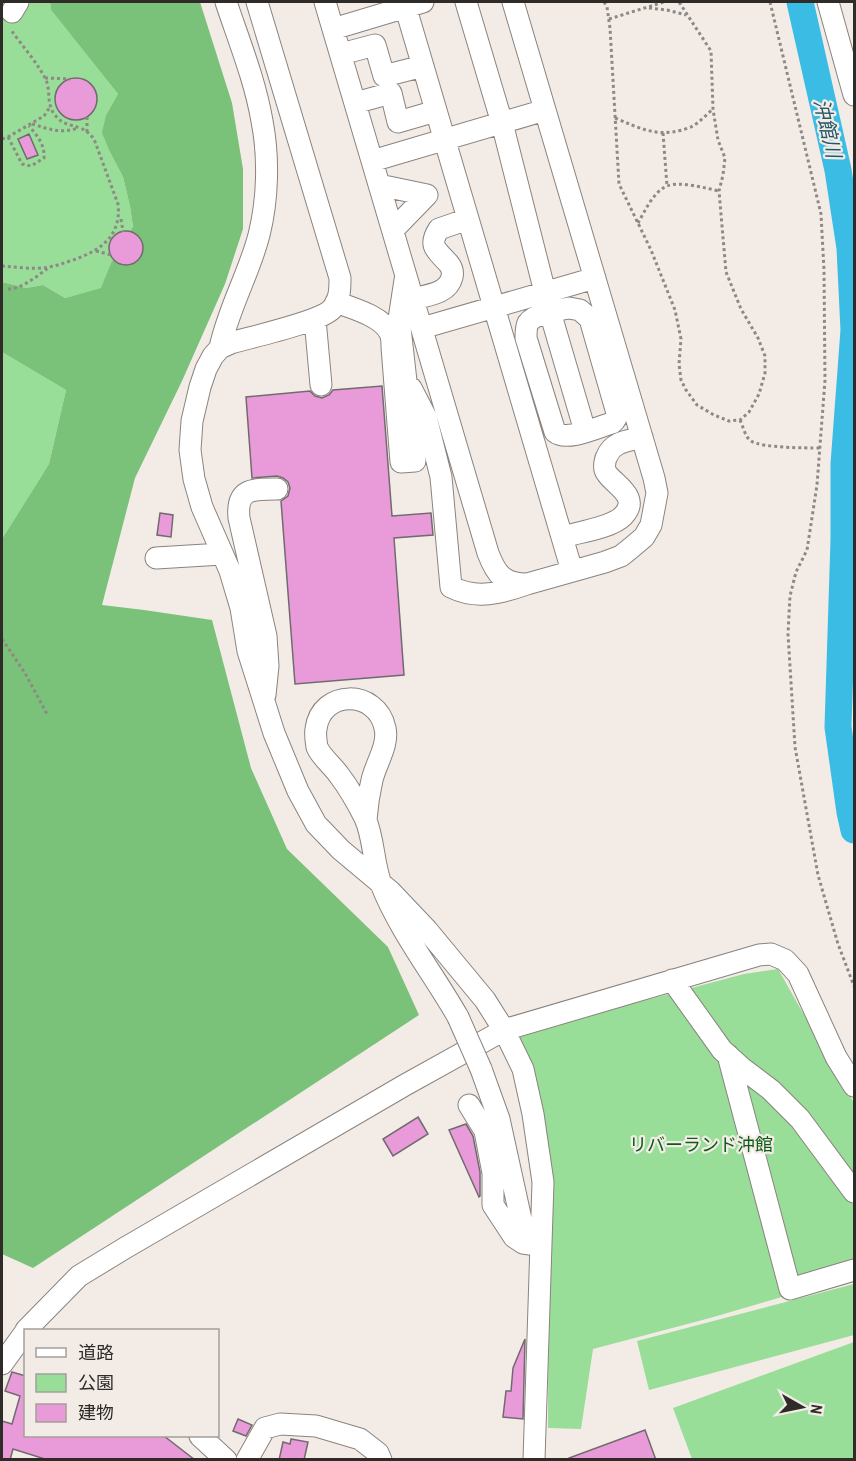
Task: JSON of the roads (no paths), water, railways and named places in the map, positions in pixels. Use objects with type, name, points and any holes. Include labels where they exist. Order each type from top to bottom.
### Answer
[{"type":"street","points":[[220,348],[224,329],[259,234],[265,197],[266,157],[262,121],[254,88],[226,2]]},
{"type":"street","points":[[257,2],[340,278],[340,293],[331,310],[315,319],[231,343],[220,348],[213,356],[200,387],[192,421],[190,450],[194,479],[202,507],[230,571],[241,608],[248,651],[274,733],[298,791],[316,824],[341,850],[390,891],[427,930],[485,1000],[524,1069],[543,1182],[534,1460]]},
{"type":"street","points":[[325,2],[488,553],[500,576],[516,584],[527,584]]},
{"type":"street","points":[[466,2],[502,123],[548,302],[585,431]]},
{"type":"street","points":[[513,2],[595,278],[610,357],[617,413],[616,421],[612,423],[563,436],[558,435],[555,432],[526,338],[526,330],[529,322],[548,302],[595,278]]},
{"type":"street","points":[[828,2],[855,95]]},
{"type":"street","points":[[333,29],[411,3],[423,66],[572,571]]},
{"type":"street","points":[[341,54],[375,45],[384,76],[423,66]]},
{"type":"street","points":[[355,103],[391,93],[398,122],[436,111]]},
{"type":"street","points":[[372,161],[545,110]]},
{"type":"street","points":[[380,184],[427,195],[393,230]]},
{"type":"street","points":[[413,299],[440,292],[449,284],[453,272],[450,265],[434,248],[434,241],[440,229],[468,219]]},
{"type":"street","points":[[336,302],[368,314],[383,324],[390,333],[402,462],[415,461],[399,319],[406,273]]},
{"type":"street","points":[[406,376],[426,417],[441,477],[452,587],[463,593],[500,593],[621,556],[644,537],[651,525],[657,493],[654,477],[642,437],[610,357],[585,313],[575,308],[548,302],[494,307],[422,328]]},
{"type":"street","points":[[315,319],[321,385]]},
{"type":"street","points":[[517,386],[610,357]]},
{"type":"street","points":[[562,537],[611,524],[625,514],[629,502],[627,495],[605,470],[605,461],[610,448],[618,443],[642,437]]},
{"type":"street","points":[[264,703],[268,679],[266,636],[238,508],[241,498],[247,492],[255,489],[277,489]]},
{"type":"street","points":[[156,558],[222,554]]},
{"type":"street","points":[[366,820],[372,778],[384,746],[385,726],[373,706],[365,701],[342,699],[331,703],[317,720],[318,748],[342,778],[366,820],[380,882],[396,918],[458,1017],[481,1069],[499,1119],[524,1233],[540,1241]]},
{"type":"street","points":[[2,1364],[20,1332],[80,1276],[385,1096],[504,1030],[759,955],[771,954],[785,960],[798,974],[836,1057],[855,1086]]},
{"type":"street","points":[[672,980],[722,1050],[771,1090],[800,1119],[855,1192]]},
{"type":"street","points":[[728,1055],[789,1289],[855,1270]]},
{"type":"street","points":[[470,1105],[485,1131],[493,1173],[492,1205],[514,1238],[523,1243],[540,1241]]},
{"type":"street","points":[[247,1460],[265,1428],[280,1424],[316,1426],[360,1439],[378,1453],[381,1460]]},
{"type":"street","points":[[201,1437],[226,1460]]},
{"type":"waterway","name":"沖館川","points":[[800,2],[838,170],[850,248],[854,330],[844,464],[838,727],[854,830]]},
{"type":"park label","name":"リバーランド沖館","points":[[701,1144]]}]
